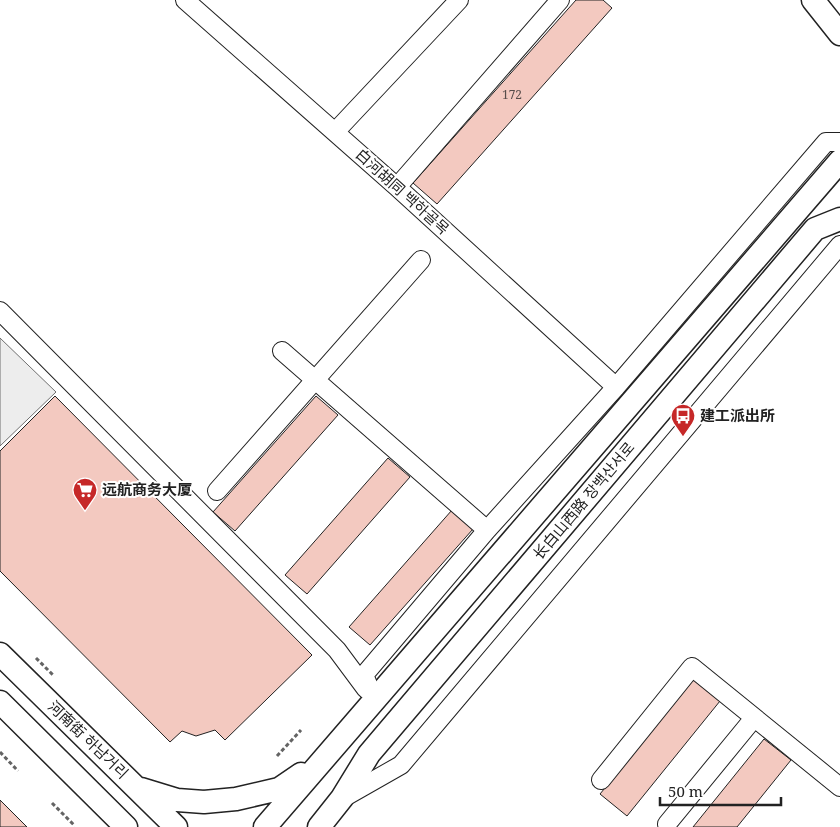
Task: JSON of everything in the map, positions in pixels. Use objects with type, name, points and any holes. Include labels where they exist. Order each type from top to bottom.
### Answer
[{"type":"main road","points":[[813,0],[840,34]]},
{"type":"main road","name":"长白山西路 장백산서로","points":[[265,827],[840,162]]},
{"type":"main road","name":"长白山西路 장백산서로","points":[[319,827],[342,798],[369,754],[815,229],[840,219]]},
{"type":"main road","name":"河南街 하남거리","points":[[0,654],[176,827]]},
{"type":"main road","points":[[0,702],[126,827]]},
{"type":"main road","points":[[138,788],[177,800],[204,802],[236,800],[280,789],[324,757]]},
{"type":"main road","points":[[94,794],[116,827]]},
{"type":"street","name":"白河胡同 백하골목","points":[[185,0],[398,187],[616,387]]},
{"type":"street","points":[[335,132],[459,0]]},
{"type":"street","points":[[398,187],[560,0]]},
{"type":"street","points":[[375,701],[364,675],[487,530],[616,387],[826,142],[840,142]]},
{"type":"street","name":"长白山西路 장백산서로","points":[[342,798],[400,765],[840,245]]},
{"type":"street","points":[[218,490],[421,260]]},
{"type":"street","points":[[0,311],[337,650],[375,701]]},
{"type":"street","points":[[282,352],[487,530]]},
{"type":"street","points":[[601,780],[692,667],[840,787]]},
{"type":"street","points":[[668,824],[754,718]]},
{"type":"path","points":[[36,658],[53,675]]},
{"type":"path","points":[[277,756],[301,730]]},
{"type":"path","points":[[0,752],[18,771]]},
{"type":"path","points":[[52,803],[75,826]]},
{"type":"shaded area","points":[[0,338],[56,392],[0,446]]},
{"type":"building","points":[[576,0],[603,0],[612,8],[437,204],[413,183]]},
{"type":"building","name":"远航商务大厦","points":[[55,396],[312,655],[225,740],[215,730],[196,736],[182,731],[170,742],[0,571],[0,451]]},
{"type":"building","points":[[316,396],[338,415],[235,531],[213,512]]},
{"type":"building","points":[[388,458],[410,477],[307,594],[285,575]]},
{"type":"building","points":[[452,510],[473,529],[370,645],[349,627]]},
{"type":"building","points":[[694,679],[720,701],[627,816],[600,794]]},
{"type":"building","points":[[764,739],[791,760],[737,827],[693,827]]},
{"type":"building","points":[[0,800],[27,827],[0,827]]},
{"type":"place","name":"建工派出所","points":[[683,437]]},
{"type":"place","name":"远航商务大厦","points":[[85,511]]}]
